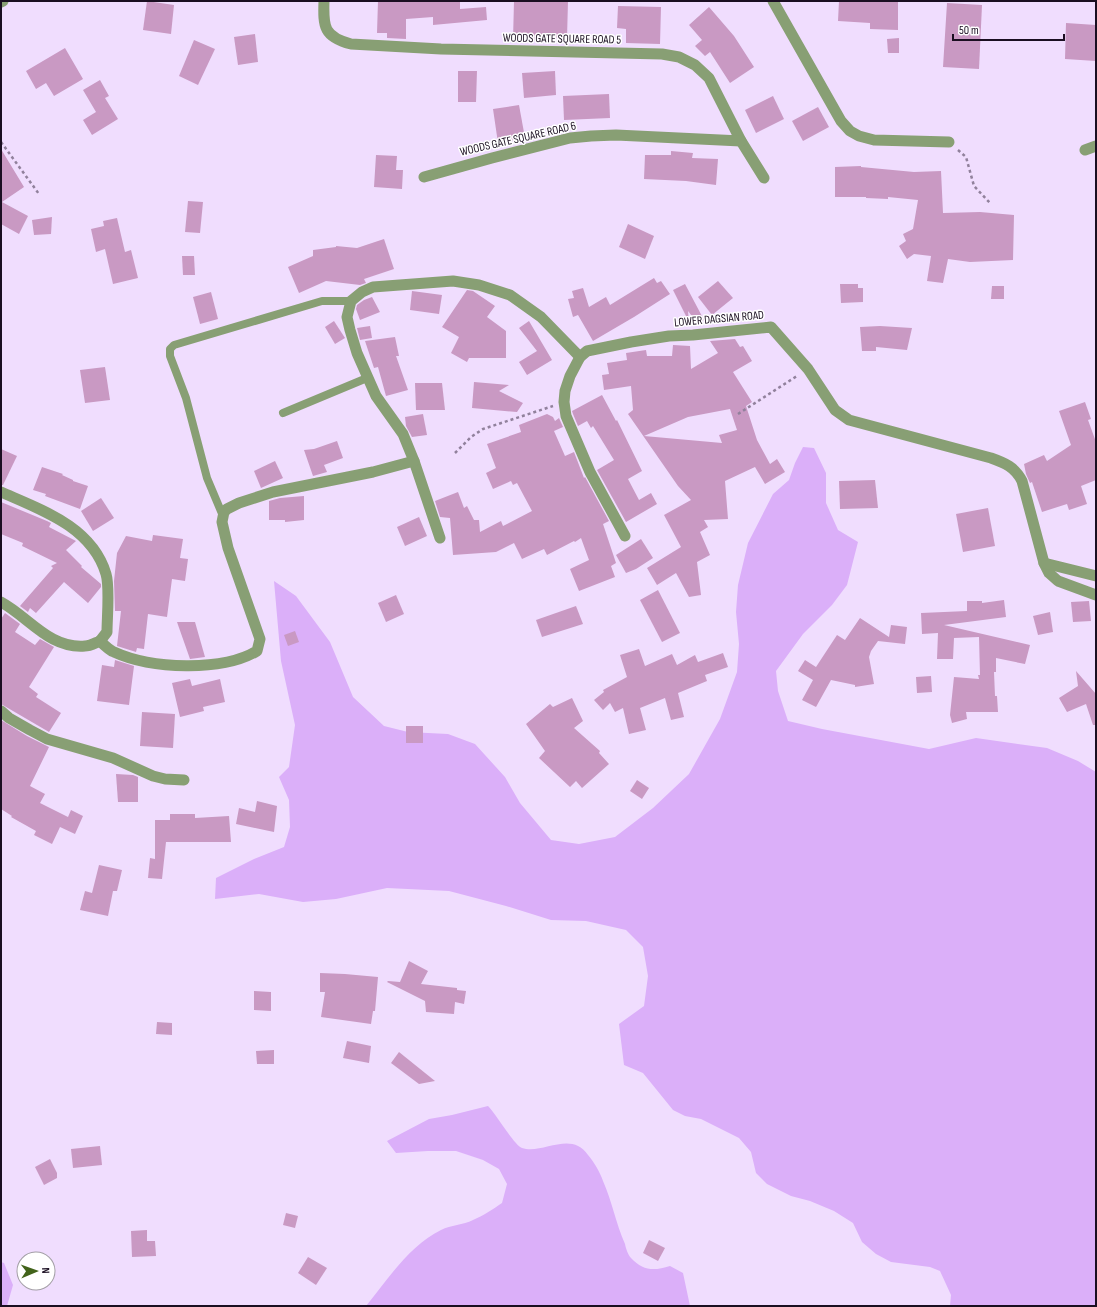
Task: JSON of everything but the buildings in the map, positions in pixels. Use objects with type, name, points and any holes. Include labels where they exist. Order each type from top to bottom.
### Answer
[{"type":"street","name":"WOODS GATE SQUARE ROAD 5","points":[[324,1],[323,18],[326,29],[332,36],[340,41],[351,44],[441,49],[662,54],[679,57],[695,65],[709,78],[741,141],[764,178]]},
{"type":"street","points":[[773,1],[841,121],[850,131],[859,136],[874,140],[949,142]]},
{"type":"street","name":"WOODS GATE SQUARE ROAD 6","points":[[424,177],[459,166],[570,138],[616,135],[741,141]]},
{"type":"street","points":[[1084,150],[1096,146]]},
{"type":"street","points":[[440,538],[414,461],[403,434],[376,396],[357,353],[350,330],[347,317],[351,301],[362,292],[373,287],[453,281],[480,285],[510,295],[541,317],[580,357],[570,376],[565,391],[564,402],[566,416],[590,472],[625,536]]},
{"type":"street","name":"LOWER DAGSIAN ROAD","points":[[580,357],[587,351],[669,336],[771,327],[808,369],[835,410],[849,420],[991,458],[1011,466],[1018,473],[1022,481],[1044,563],[1049,573],[1058,581],[1096,595]]},
{"type":"street","points":[[100,641],[113,652],[136,660],[164,665],[215,664],[249,656],[257,651],[260,639],[228,548],[222,522],[223,516],[227,509],[273,492],[372,472],[414,461]]},
{"type":"street","points":[[1,492],[55,516],[70,526],[91,546],[99,558],[106,575],[108,632],[100,641],[86,646],[60,643],[36,628],[1,602]]},
{"type":"street","points":[[1044,563],[1096,576]]},
{"type":"street","points":[[1,711],[19,724],[47,739],[113,758],[153,776],[184,780]]},
{"type":"lane","points":[[223,516],[208,478],[186,398],[170,356],[170,349],[174,345],[322,301],[351,301]]},
{"type":"lane","points":[[282,413],[368,378]]},
{"type":"path","points":[[1,142],[39,194]]},
{"type":"path","points":[[949,142],[966,157],[974,186],[990,203]]},
{"type":"path","points":[[738,414],[808,369]]},
{"type":"path","points":[[455,453],[470,437],[483,429],[564,402]]},
{"type":"shaded area","points":[[803,447],[814,448],[826,473],[826,503],[838,530],[858,542],[847,585],[832,605],[803,634],[776,671],[778,691],[788,721],[822,729],[929,749],[976,738],[1047,748],[1078,761],[1096,772],[1096,1306],[950,1306],[951,1295],[940,1271],[930,1267],[891,1262],[876,1254],[862,1242],[853,1223],[834,1211],[810,1201],[791,1196],[767,1184],[756,1173],[751,1152],[739,1138],[701,1119],[685,1116],[673,1110],[643,1073],[624,1065],[619,1024],[644,1006],[648,976],[643,947],[626,930],[586,921],[551,920],[449,891],[387,888],[336,899],[303,902],[259,894],[215,899],[216,878],[254,859],[284,847],[290,827],[289,800],[279,777],[289,767],[295,725],[281,661],[274,581],[296,596],[330,642],[353,697],[384,726],[408,732],[448,734],[475,744],[505,777],[520,803],[551,840],[579,844],[615,837],[653,808],[689,774],[720,719],[737,672],[739,644],[736,612],[738,585],[748,543],[773,494],[789,480]]},
{"type":"shaded area","points":[[488,1106],[514,1141],[522,1148],[538,1149],[556,1145],[573,1144],[581,1148],[597,1167],[609,1196],[619,1229],[630,1257],[644,1268],[659,1269],[670,1266],[683,1273],[690,1306],[366,1306],[391,1274],[419,1245],[441,1230],[477,1218],[502,1203],[507,1184],[499,1169],[483,1160],[456,1151],[396,1153],[387,1141],[429,1119]]},
{"type":"shaded area","points":[[1,1262],[4,1263],[13,1285],[7,1306],[1,1306]]}]
